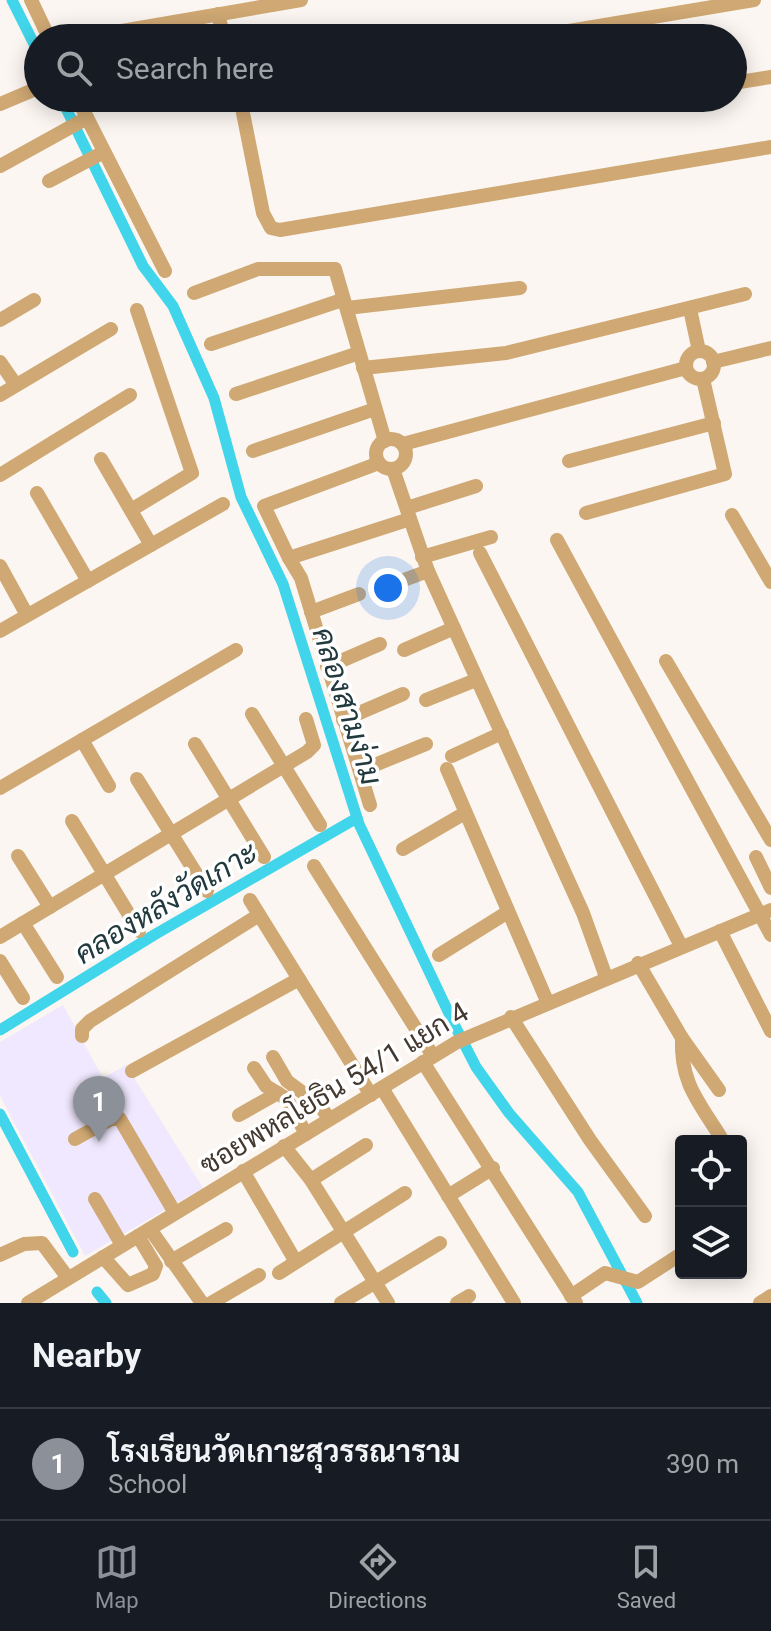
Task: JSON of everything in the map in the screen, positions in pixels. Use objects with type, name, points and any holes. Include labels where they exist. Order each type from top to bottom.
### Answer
[{"type":"street","points":[[31,0],[42,24]]},
{"type":"street","points":[[161,24],[301,0]]},
{"type":"street","points":[[611,24],[754,0]]},
{"type":"street","points":[[218,14],[220,24]]},
{"type":"street","points":[[747,81],[771,77]]},
{"type":"street","points":[[0,104],[24,94]]},
{"type":"street","points":[[82,112],[165,271]]},
{"type":"street","points":[[243,112],[263,213],[271,228],[280,230],[771,147]]},
{"type":"street","points":[[0,166],[85,119]]},
{"type":"street","points":[[49,181],[102,153]]},
{"type":"street","points":[[194,293],[258,269],[335,269],[385,441]]},
{"type":"street","points":[[211,344],[345,304],[520,288]]},
{"type":"street","points":[[236,394],[361,361],[506,353],[745,294]]},
{"type":"street","points":[[0,320],[34,300]]},
{"type":"street","points":[[690,309],[699,351]]},
{"type":"street","points":[[131,510],[192,473],[137,310]]},
{"type":"street","points":[[0,395],[111,329]]},
{"type":"street","points":[[713,362],[771,348]]},
{"type":"street","points":[[699,351],[708,354],[713,362],[713,371],[703,379],[694,378],[686,368],[690,355],[699,351]]},
{"type":"street","points":[[0,362],[16,385]]},
{"type":"street","points":[[606,977],[583,913],[476,680],[425,564],[408,513],[377,448],[385,441],[396,440],[403,444],[686,368]]},
{"type":"street","points":[[586,513],[725,474],[703,379]]},
{"type":"street","points":[[0,475],[130,395]]},
{"type":"street","points":[[253,451],[375,409]]},
{"type":"street","points":[[569,461],[714,423]]},
{"type":"street","points":[[370,805],[301,578],[264,506],[405,459],[403,444]]},
{"type":"street","points":[[101,459],[151,545]]},
{"type":"street","points":[[289,558],[476,486]]},
{"type":"street","points":[[37,493],[88,581]]},
{"type":"street","points":[[0,631],[223,504]]},
{"type":"street","points":[[732,515],[771,582]]},
{"type":"street","points":[[377,590],[425,564],[491,537]]},
{"type":"street","points":[[557,540],[765,913],[771,935]]},
{"type":"street","points":[[480,553],[681,946]]},
{"type":"street","points":[[0,566],[27,615]]},
{"type":"street","points":[[311,612],[359,594]]},
{"type":"street","points":[[404,650],[454,628]]},
{"type":"street","points":[[327,667],[380,644]]},
{"type":"street","points":[[0,788],[236,650]]},
{"type":"street","points":[[666,661],[771,840]]},
{"type":"street","points":[[426,700],[476,680]]},
{"type":"street","points":[[343,720],[403,694]]},
{"type":"street","points":[[252,714],[320,825]]},
{"type":"street","points":[[0,937],[314,745],[306,719]]},
{"type":"street","points":[[502,733],[449,762],[465,813],[547,1001]]},
{"type":"street","points":[[82,740],[109,786]]},
{"type":"street","points":[[195,744],[264,857]]},
{"type":"street","points":[[360,771],[426,744]]},
{"type":"street","points":[[137,779],[207,891]]},
{"type":"street","points":[[403,849],[465,813]]},
{"type":"street","points":[[72,821],[139,931]]},
{"type":"street","points":[[18,856],[50,907]]},
{"type":"street","points":[[756,857],[771,888]]},
{"type":"street","points":[[314,866],[573,1299],[605,1273],[638,1282],[675,1258]]},
{"type":"street","points":[[250,900],[299,979],[448,1196],[514,1303]]},
{"type":"street","points":[[439,955],[508,912]]},
{"type":"street","name":"ซอยพหลโยธิน 54/1 แยก 4","points":[[28,1303],[457,1042],[547,1001],[765,913]]},
{"type":"street","points":[[82,1036],[82,1029],[90,1021],[259,915]]},
{"type":"street","points":[[23,923],[57,977]]},
{"type":"street","points":[[720,931],[771,1031]]},
{"type":"street","points":[[0,961],[23,998]]},
{"type":"street","points":[[638,963],[682,1038],[719,1090]]},
{"type":"street","points":[[132,1071],[299,979]]},
{"type":"street","points":[[511,1017],[590,1140],[645,1216]]},
{"type":"street","points":[[682,1038],[681,1066],[685,1079],[719,1135]]},
{"type":"street","points":[[273,1057],[287,1081],[318,1104],[330,1119]]},
{"type":"street","points":[[254,1068],[266,1086],[287,1099],[306,1134]]},
{"type":"street","points":[[239,1115],[278,1093]]},
{"type":"street","points":[[75,1139],[111,1119],[120,1119],[175,1213]]},
{"type":"street","points":[[311,1180],[366,1145]]},
{"type":"street","points":[[284,1146],[311,1180],[388,1303]]},
{"type":"street","points":[[448,1196],[493,1168]]},
{"type":"street","points":[[243,1171],[296,1262]]},
{"type":"street","points":[[279,1273],[405,1193]]},
{"type":"street","points":[[95,1199],[122,1245]]},
{"type":"street","points":[[171,1261],[226,1229]]},
{"type":"street","points":[[103,1257],[128,1285],[153,1274],[156,1266],[144,1232]]},
{"type":"street","points":[[144,1232],[171,1261],[202,1303]]},
{"type":"street","points":[[0,1255],[24,1244],[42,1243],[68,1278]]},
{"type":"street","points":[[341,1303],[373,1280],[440,1243]]},
{"type":"street","points":[[211,1303],[259,1275]]},
{"type":"street","points":[[760,1303],[771,1296]]},
{"type":"shaded area","points":[[63,1005],[103,1078],[126,1065],[203,1188],[85,1256],[0,1096],[0,1042]]},
{"type":"waterway","name":"คลองสามง่าม","points":[[12,0],[24,24]]},
{"type":"waterway","name":"คลองสามง่าม","points":[[68,112],[143,266],[173,306],[214,398],[241,497],[283,584],[359,824],[455,1026],[476,1067],[509,1113],[578,1192],[637,1303]]},
{"type":"waterway","name":"คลองหลังวัดเกาะ","points":[[0,1030],[154,935],[357,818]]},
{"type":"waterway","points":[[0,1114],[73,1252]]},
{"type":"waterway","points":[[97,1292],[106,1303]]},
{"type":"place","name":"โรงเรียนวัดเกาะสุวรรณาราม","points":[[99,1142]]}]
